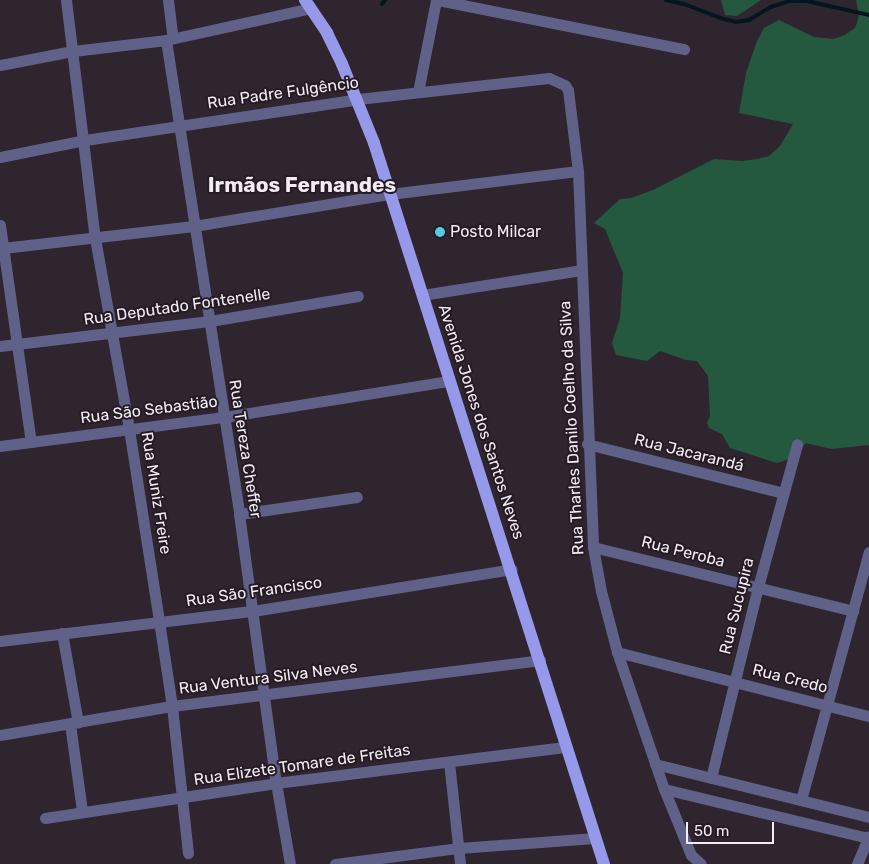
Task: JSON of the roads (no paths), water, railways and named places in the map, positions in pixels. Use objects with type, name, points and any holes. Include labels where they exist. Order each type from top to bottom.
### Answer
[{"type":"main road","name":"Avenida Jones dos Santos Neves","points":[[308,4],[327,33],[358,98],[512,569],[565,747],[604,864]]},
{"type":"street","name":"Rua Muniz Freire","points":[[66,0],[85,140],[94,238],[129,429],[160,621],[172,706],[188,853]]},
{"type":"street","name":"Rua Tereza Cheffer","points":[[168,0],[178,125],[210,321],[253,610],[276,783],[290,864]]},
{"type":"street","points":[[418,92],[437,0],[684,49]]},
{"type":"street","points":[[0,65],[74,51],[170,39],[308,4]]},
{"type":"street","name":"Rua Padre Fulgêncio","points":[[0,156],[85,140],[358,98],[549,78],[560,81],[568,90]]},
{"type":"street","name":"Rua Tharles Danilo Coelho da Silva","points":[[568,90],[578,171],[587,444],[593,547],[601,591],[617,652],[655,764],[691,855],[701,864]]},
{"type":"street","points":[[3,248],[194,226],[390,194],[578,171]]},
{"type":"street","points":[[0,225],[31,442]]},
{"type":"street","points":[[422,295],[581,270]]},
{"type":"street","name":"Rua Deputado Fontenelle","points":[[0,346],[18,342],[210,321],[358,296]]},
{"type":"street","name":"Rua São Sebastião","points":[[0,446],[224,417],[449,381]]},
{"type":"street","name":"Rua Jacarandá","points":[[587,444],[784,494]]},
{"type":"street","name":"Rua Sucupira","points":[[711,778],[758,587],[797,444]]},
{"type":"street","points":[[239,514],[357,497]]},
{"type":"street","name":"Rua Peroba","points":[[593,547],[853,611]]},
{"type":"street","points":[[801,800],[869,552]]},
{"type":"street","name":"Rua São Francisco","points":[[0,641],[253,610],[512,569]]},
{"type":"street","points":[[62,633],[74,724],[82,811]]},
{"type":"street","name":"Rua Credo","points":[[617,652],[869,716]]},
{"type":"street","name":"Rua Ventura Silva Neves","points":[[0,734],[74,724],[172,706],[540,660]]},
{"type":"street","name":"Rua Elizete Tomare de Freitas","points":[[45,818],[276,783],[565,747]]},
{"type":"street","points":[[449,762],[460,864]]},
{"type":"street","points":[[655,764],[869,817]]},
{"type":"street","points":[[664,789],[869,837],[858,864]]},
{"type":"street","points":[[335,864],[459,848],[595,838]]},
{"type":"waterway","points":[[382,4],[385,0]]},
{"type":"waterway","points":[[666,0],[684,4],[736,22],[749,20],[771,7],[789,1],[807,1],[869,15]]},
{"type":"place","name":"Posto Milcar","points":[[440,232]]},
{"type":"district","name":"Irmãos Fernandes","points":[[302,185]]}]
